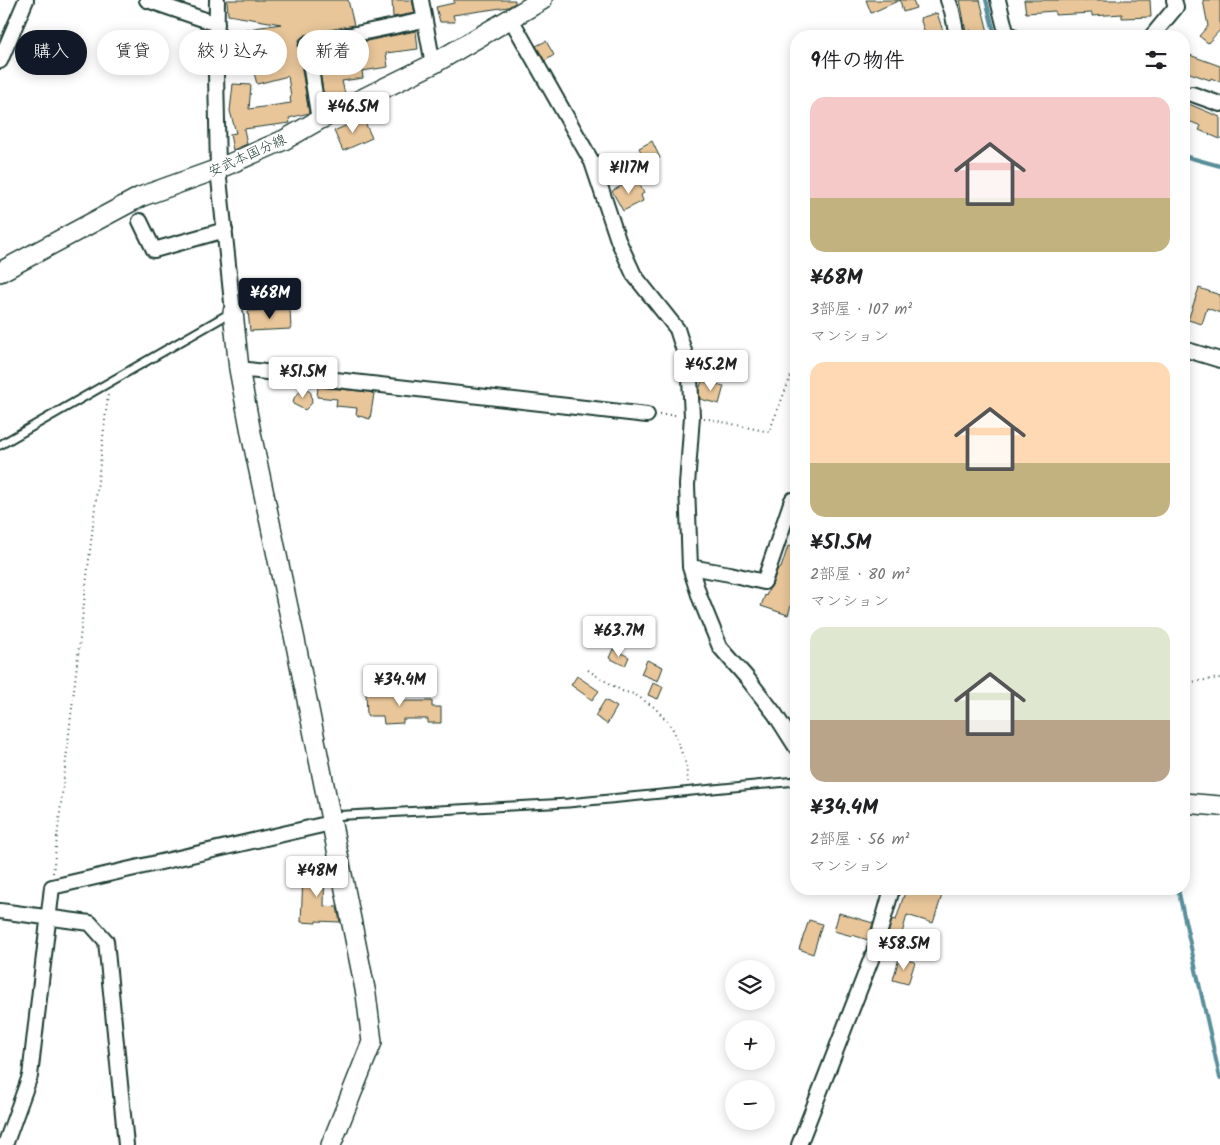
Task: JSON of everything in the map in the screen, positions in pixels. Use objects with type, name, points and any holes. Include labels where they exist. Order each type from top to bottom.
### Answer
[{"type":"street","points":[[0,60],[26,0]]},
{"type":"street","points":[[147,0],[217,24]]},
{"type":"street","points":[[217,0],[218,170],[239,369],[366,994],[372,1042],[331,1145]]},
{"type":"street","points":[[421,0],[433,64]]},
{"type":"street","name":"安武本国分線","points":[[0,272],[140,197],[218,170],[284,140],[319,120],[433,64],[542,0]]},
{"type":"street","points":[[948,0],[956,30]]},
{"type":"street","points":[[998,0],[1006,30]]},
{"type":"street","points":[[1157,30],[1176,7],[1174,0]]},
{"type":"street","points":[[512,19],[592,162],[618,240],[634,275],[677,329],[690,379],[692,416],[687,485],[690,567],[700,598],[720,647],[747,678],[790,737]]},
{"type":"street","points":[[319,120],[307,44],[424,20]]},
{"type":"street","points":[[1192,94],[1220,104]]},
{"type":"street","points":[[140,222],[154,250],[225,230]]},
{"type":"street","points":[[1190,351],[1220,360]]},
{"type":"street","points":[[239,369],[647,415]]},
{"type":"street","points":[[690,567],[764,582],[790,506]]},
{"type":"street","points":[[1190,804],[1220,806]]},
{"type":"street","points":[[5,1145],[30,1076],[52,887],[331,820]]},
{"type":"street","points":[[799,1145],[874,952],[890,895]]},
{"type":"street","points":[[0,911],[90,922],[106,941],[126,1145]]},
{"type":"lane","points":[[0,445],[233,312]]},
{"type":"lane","points":[[331,820],[568,803],[790,782]]},
{"type":"path","points":[[647,415],[692,416],[770,432],[790,379]]},
{"type":"path","points":[[52,887],[108,394],[106,384]]},
{"type":"path","points":[[588,670],[622,691],[634,694],[654,707],[669,723],[674,731],[686,765],[691,792]]},
{"type":"path","points":[[1190,682],[1220,678]]},
{"type":"building","points":[[227,0],[348,0],[354,25],[330,30],[297,30],[297,75],[303,75],[309,113],[289,118],[290,123],[244,129],[247,144],[233,150],[230,134],[236,133],[230,111],[233,84],[251,85],[249,109],[291,103],[291,97],[288,76],[257,84],[255,75],[287,75],[287,30],[242,30],[281,24],[228,15]]},
{"type":"building","points":[[392,0],[412,0],[415,13],[393,17]]},
{"type":"building","points":[[454,0],[515,0],[515,3],[508,7],[453,15],[455,22],[440,22],[436,7],[454,3]]},
{"type":"building","points":[[866,0],[900,0],[871,13]]},
{"type":"building","points":[[900,0],[913,0],[916,8],[903,12]]},
{"type":"building","points":[[960,0],[980,0],[988,30],[966,30]]},
{"type":"building","points":[[1024,0],[1150,0],[1151,17],[1122,18],[1122,14],[1092,16],[1092,13],[1055,15],[1055,11],[1026,13]]},
{"type":"building","points":[[1203,0],[1220,0],[1220,30],[1208,43],[1199,36],[1208,26]]},
{"type":"building","points":[[937,13],[943,30],[924,30],[920,18]]},
{"type":"building","points":[[416,31],[418,49],[386,53],[388,67],[369,70],[369,40]]},
{"type":"building","points":[[546,41],[554,55],[545,61],[536,46]]},
{"type":"building","points":[[1190,55],[1220,66],[1220,82],[1211,78],[1210,80],[1190,73]]},
{"type":"building","points":[[320,75],[363,75],[363,78],[342,81],[345,94],[324,99]]},
{"type":"building","points":[[1190,104],[1220,117],[1220,139],[1199,130],[1201,126],[1190,121]]},
{"type":"building","points":[[363,118],[372,138],[343,151],[334,131]]},
{"type":"building","points":[[652,141],[660,158],[647,164],[639,148]]},
{"type":"building","points":[[636,178],[644,193],[641,195],[643,201],[623,211],[612,191]]},
{"type":"building","points":[[1199,288],[1220,295],[1220,313],[1207,308],[1202,324],[1190,321],[1190,314]]},
{"type":"building","points":[[290,309],[291,329],[250,331],[248,311]]},
{"type":"building","points":[[702,381],[724,386],[719,404],[700,399],[699,390]]},
{"type":"building","points":[[305,386],[311,393],[312,403],[305,410],[293,404],[294,398]]},
{"type":"building","points":[[318,387],[374,394],[370,419],[356,415],[357,408],[336,406],[337,399],[317,397]]},
{"type":"building","points":[[788,546],[790,546],[790,609],[788,615],[761,606],[778,568],[781,568]]},
{"type":"building","points":[[613,649],[629,657],[625,666],[609,658]]},
{"type":"building","points":[[647,660],[663,667],[658,681],[641,674]]},
{"type":"building","points":[[577,676],[599,691],[592,700],[571,685]]},
{"type":"building","points":[[653,683],[663,687],[658,699],[648,695]]},
{"type":"building","points":[[402,689],[402,701],[432,701],[432,707],[441,707],[441,723],[428,723],[428,719],[403,719],[403,723],[384,724],[383,716],[367,716],[366,690]]},
{"type":"building","points":[[605,700],[617,707],[607,724],[595,716]]},
{"type":"building","points":[[317,858],[325,858],[324,906],[337,907],[340,922],[301,922],[303,877],[316,878]]},
{"type":"building","points":[[904,895],[942,895],[933,923],[907,915],[898,948],[885,945],[892,919],[896,920]]},
{"type":"building","points":[[839,913],[873,923],[868,940],[834,931]]},
{"type":"building","points":[[809,920],[822,924],[813,954],[799,949]]},
{"type":"building","points":[[899,958],[915,962],[908,984],[893,980]]},
{"type":"waterway","points":[[986,0],[994,30]]},
{"type":"waterway","points":[[1190,158],[1220,166]]},
{"type":"waterway","points":[[1179,895],[1220,1078]]}]
